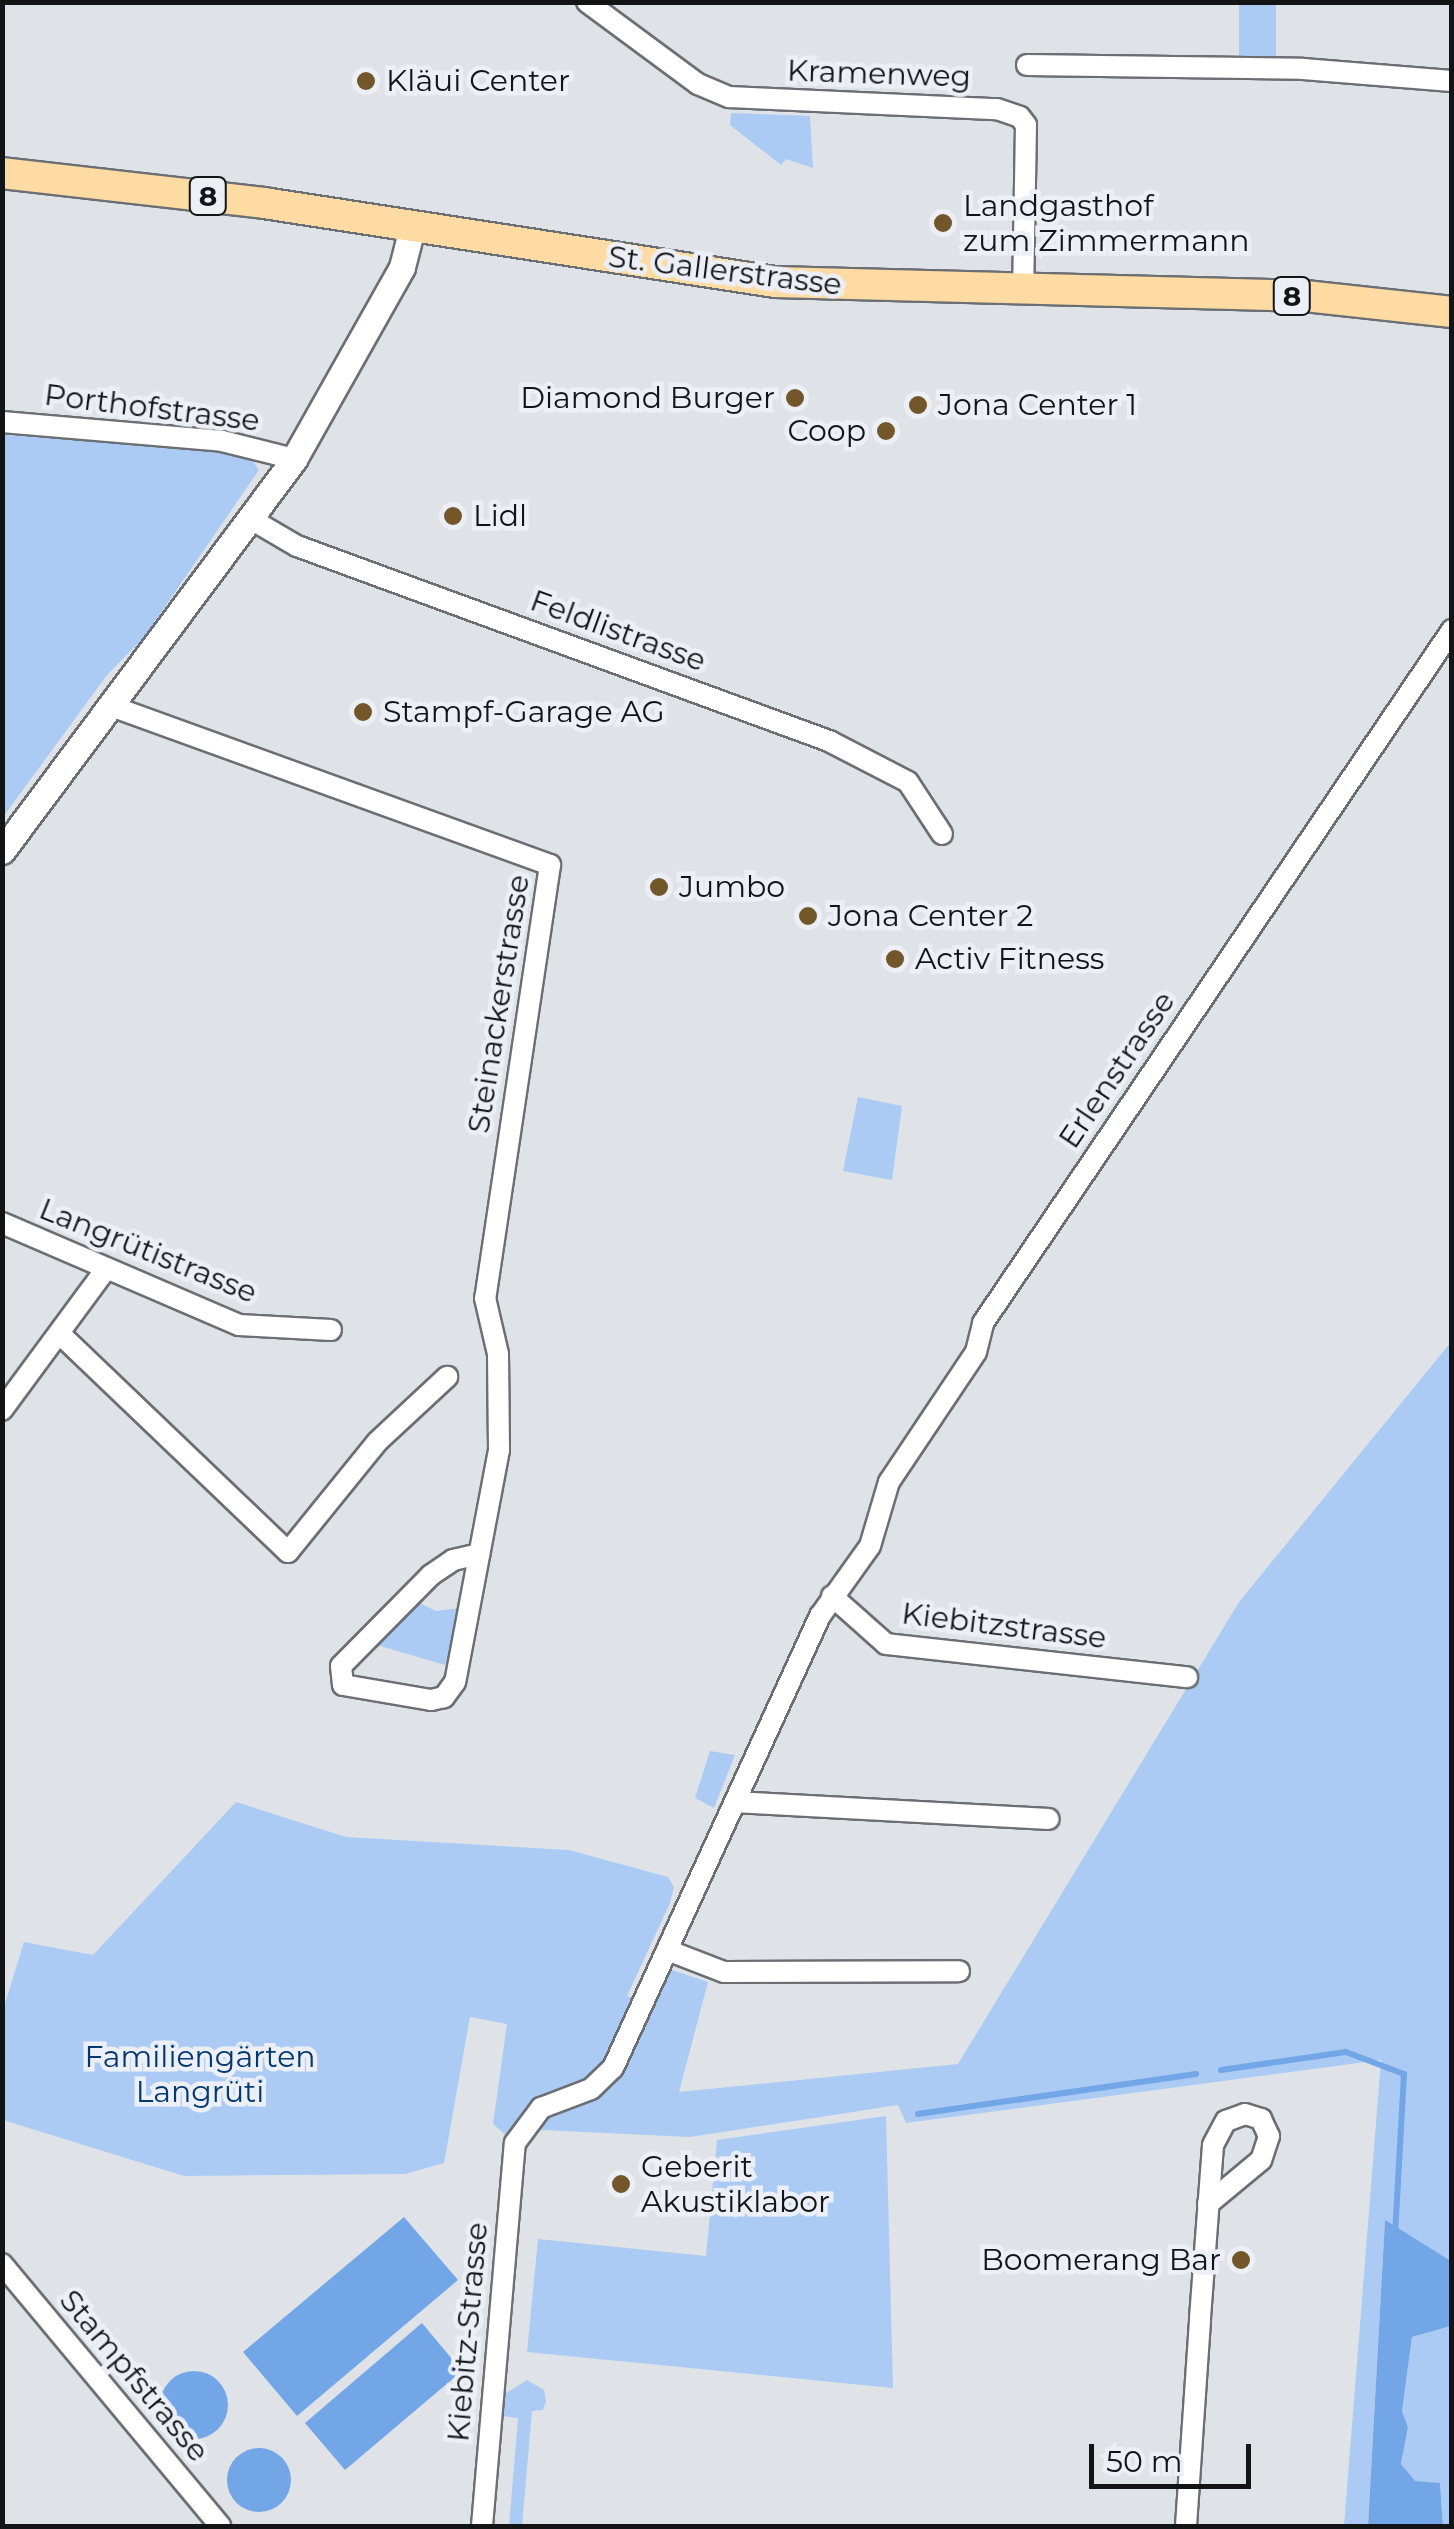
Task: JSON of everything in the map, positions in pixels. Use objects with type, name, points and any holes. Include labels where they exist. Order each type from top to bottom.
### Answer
[{"type":"main road","name":"St. Gallerstrasse","points":[[2,173],[413,224],[748,280],[1023,292],[1305,296],[1452,312]]},
{"type":"street","name":"Kramenweg","points":[[587,2],[698,84],[730,97],[997,109],[1020,118],[1026,125],[1023,292]]},
{"type":"street","points":[[1027,65],[1303,68],[1452,81]]},
{"type":"street","points":[[2,851],[294,459],[408,256],[413,224]]},
{"type":"street","name":"Porthofstrasse","points":[[2,422],[222,441],[294,459]]},
{"type":"street","name":"Feldlistrasse","points":[[249,518],[296,546],[829,741],[908,782],[942,834]]},
{"type":"street","name":"Erlenstrasse","points":[[832,1596],[862,1558],[890,1482],[976,1352],[982,1323],[1452,630]]},
{"type":"street","name":"Steinackerstrasse","points":[[111,706],[550,865],[485,1298],[498,1354],[499,1450],[479,1554],[452,1692],[431,1700],[343,1684],[341,1666],[431,1576],[453,1560],[479,1554]]},
{"type":"street","name":"Langrütistrasse","points":[[2,1223],[240,1325],[331,1330]]},
{"type":"street","points":[[2,1410],[106,1269]]},
{"type":"street","points":[[61,1335],[288,1552],[376,1442],[447,1377]]},
{"type":"street","points":[[832,1596],[667,1950],[724,1972],[959,1971]]},
{"type":"street","name":"Kiebitzstrasse","points":[[832,1596],[886,1644],[1187,1677]]},
{"type":"street","points":[[736,1802],[1048,1820]]},
{"type":"street","name":"Kiebitz-Strasse","points":[[482,2526],[514,2144],[541,2108],[608,2075],[667,1950]]},
{"type":"street","points":[[1186,2526],[1208,2204]]},
{"type":"street","name":"Stampfstrasse","points":[[2,2264],[220,2526]]},
{"type":"green space","points":[[1239,3],[1276,3],[1276,58],[1239,58]]},
{"type":"green space","points":[[731,113],[810,116],[813,168],[786,159],[781,165],[730,125]]},
{"type":"green space","points":[[3,435],[228,450],[249,456],[259,470],[144,637],[107,675],[3,817]]},
{"type":"green space","points":[[858,1097],[902,1106],[892,1180],[843,1171]]},
{"type":"green space","name":"Familiengärten Langrüti","points":[[1451,1342],[1451,2261],[1385,2221],[1368,2526],[1344,2526],[1381,2060],[906,2123],[898,2105],[690,2137],[542,2130],[515,2143],[493,2124],[507,2024],[470,2017],[444,2163],[405,2174],[184,2176],[3,2120],[2,2013],[24,1942],[93,1955],[236,1802],[346,1837],[569,1850],[668,1877],[674,1887],[670,1903],[627,1996],[653,2005],[669,1969],[708,1982],[679,2092],[958,2064],[1239,1602]]},
{"type":"green space","points":[[411,1599],[436,1611],[462,1608],[445,1665],[370,1643]]},
{"type":"green space","points":[[710,1751],[735,1755],[714,1808],[695,1798]]},
{"type":"green space","points":[[886,2116],[893,2388],[527,2352],[538,2239],[706,2256],[717,2140]]},
{"type":"green space","points":[[1451,2326],[1451,2526],[1443,2526],[1440,2483],[1415,2482],[1401,2464],[1408,2427],[1402,2411],[1412,2337]]},
{"type":"green space","points":[[527,2380],[544,2390],[546,2401],[543,2410],[532,2411],[522,2526],[509,2526],[518,2418],[503,2416],[505,2394]]},
{"type":"shaded area","points":[[404,2217],[458,2280],[297,2416],[243,2352]]},
{"type":"shaded area","points":[[1385,2220],[1451,2261],[1451,2326],[1412,2337],[1402,2411],[1408,2427],[1401,2464],[1415,2481],[1440,2483],[1443,2526],[1368,2526]]},
{"type":"shaded area","points":[[422,2323],[462,2371],[345,2470],[305,2423]]},
{"type":"shaded area","points":[[194,2371],[207,2373],[218,2381],[226,2392],[226,2418],[218,2429],[207,2437],[194,2439],[181,2437],[170,2429],[162,2418],[160,2405],[162,2392],[170,2381],[181,2373]]},
{"type":"shaded area","points":[[259,2448],[281,2458],[291,2480],[281,2502],[259,2512],[237,2502],[227,2480],[237,2458]]},
{"type":"waterway","points":[[1221,2070],[1346,2052],[1404,2074],[1395,2234]]},
{"type":"waterway","points":[[918,2114],[1196,2074]]},
{"type":"place","name":"Kläui Center","points":[[366,81]]},
{"type":"place","name":"Landgasthof zum Zimmermann","points":[[943,223]]},
{"type":"place","name":"Diamond Burger","points":[[795,398]]},
{"type":"place","name":"Jona Center 1","points":[[918,405]]},
{"type":"place","name":"Coop","points":[[886,431]]},
{"type":"place","name":"Lidl","points":[[453,516]]},
{"type":"place","name":"Stampf-Garage AG","points":[[363,712]]},
{"type":"place","name":"Jumbo","points":[[659,887]]},
{"type":"place","name":"Jona Center 2","points":[[808,916]]},
{"type":"place","name":"Activ Fitness","points":[[895,959]]},
{"type":"place","name":"Geberit Akustiklabor","points":[[621,2184]]},
{"type":"place","name":"Boomerang Bar","points":[[1241,2260]]}]
